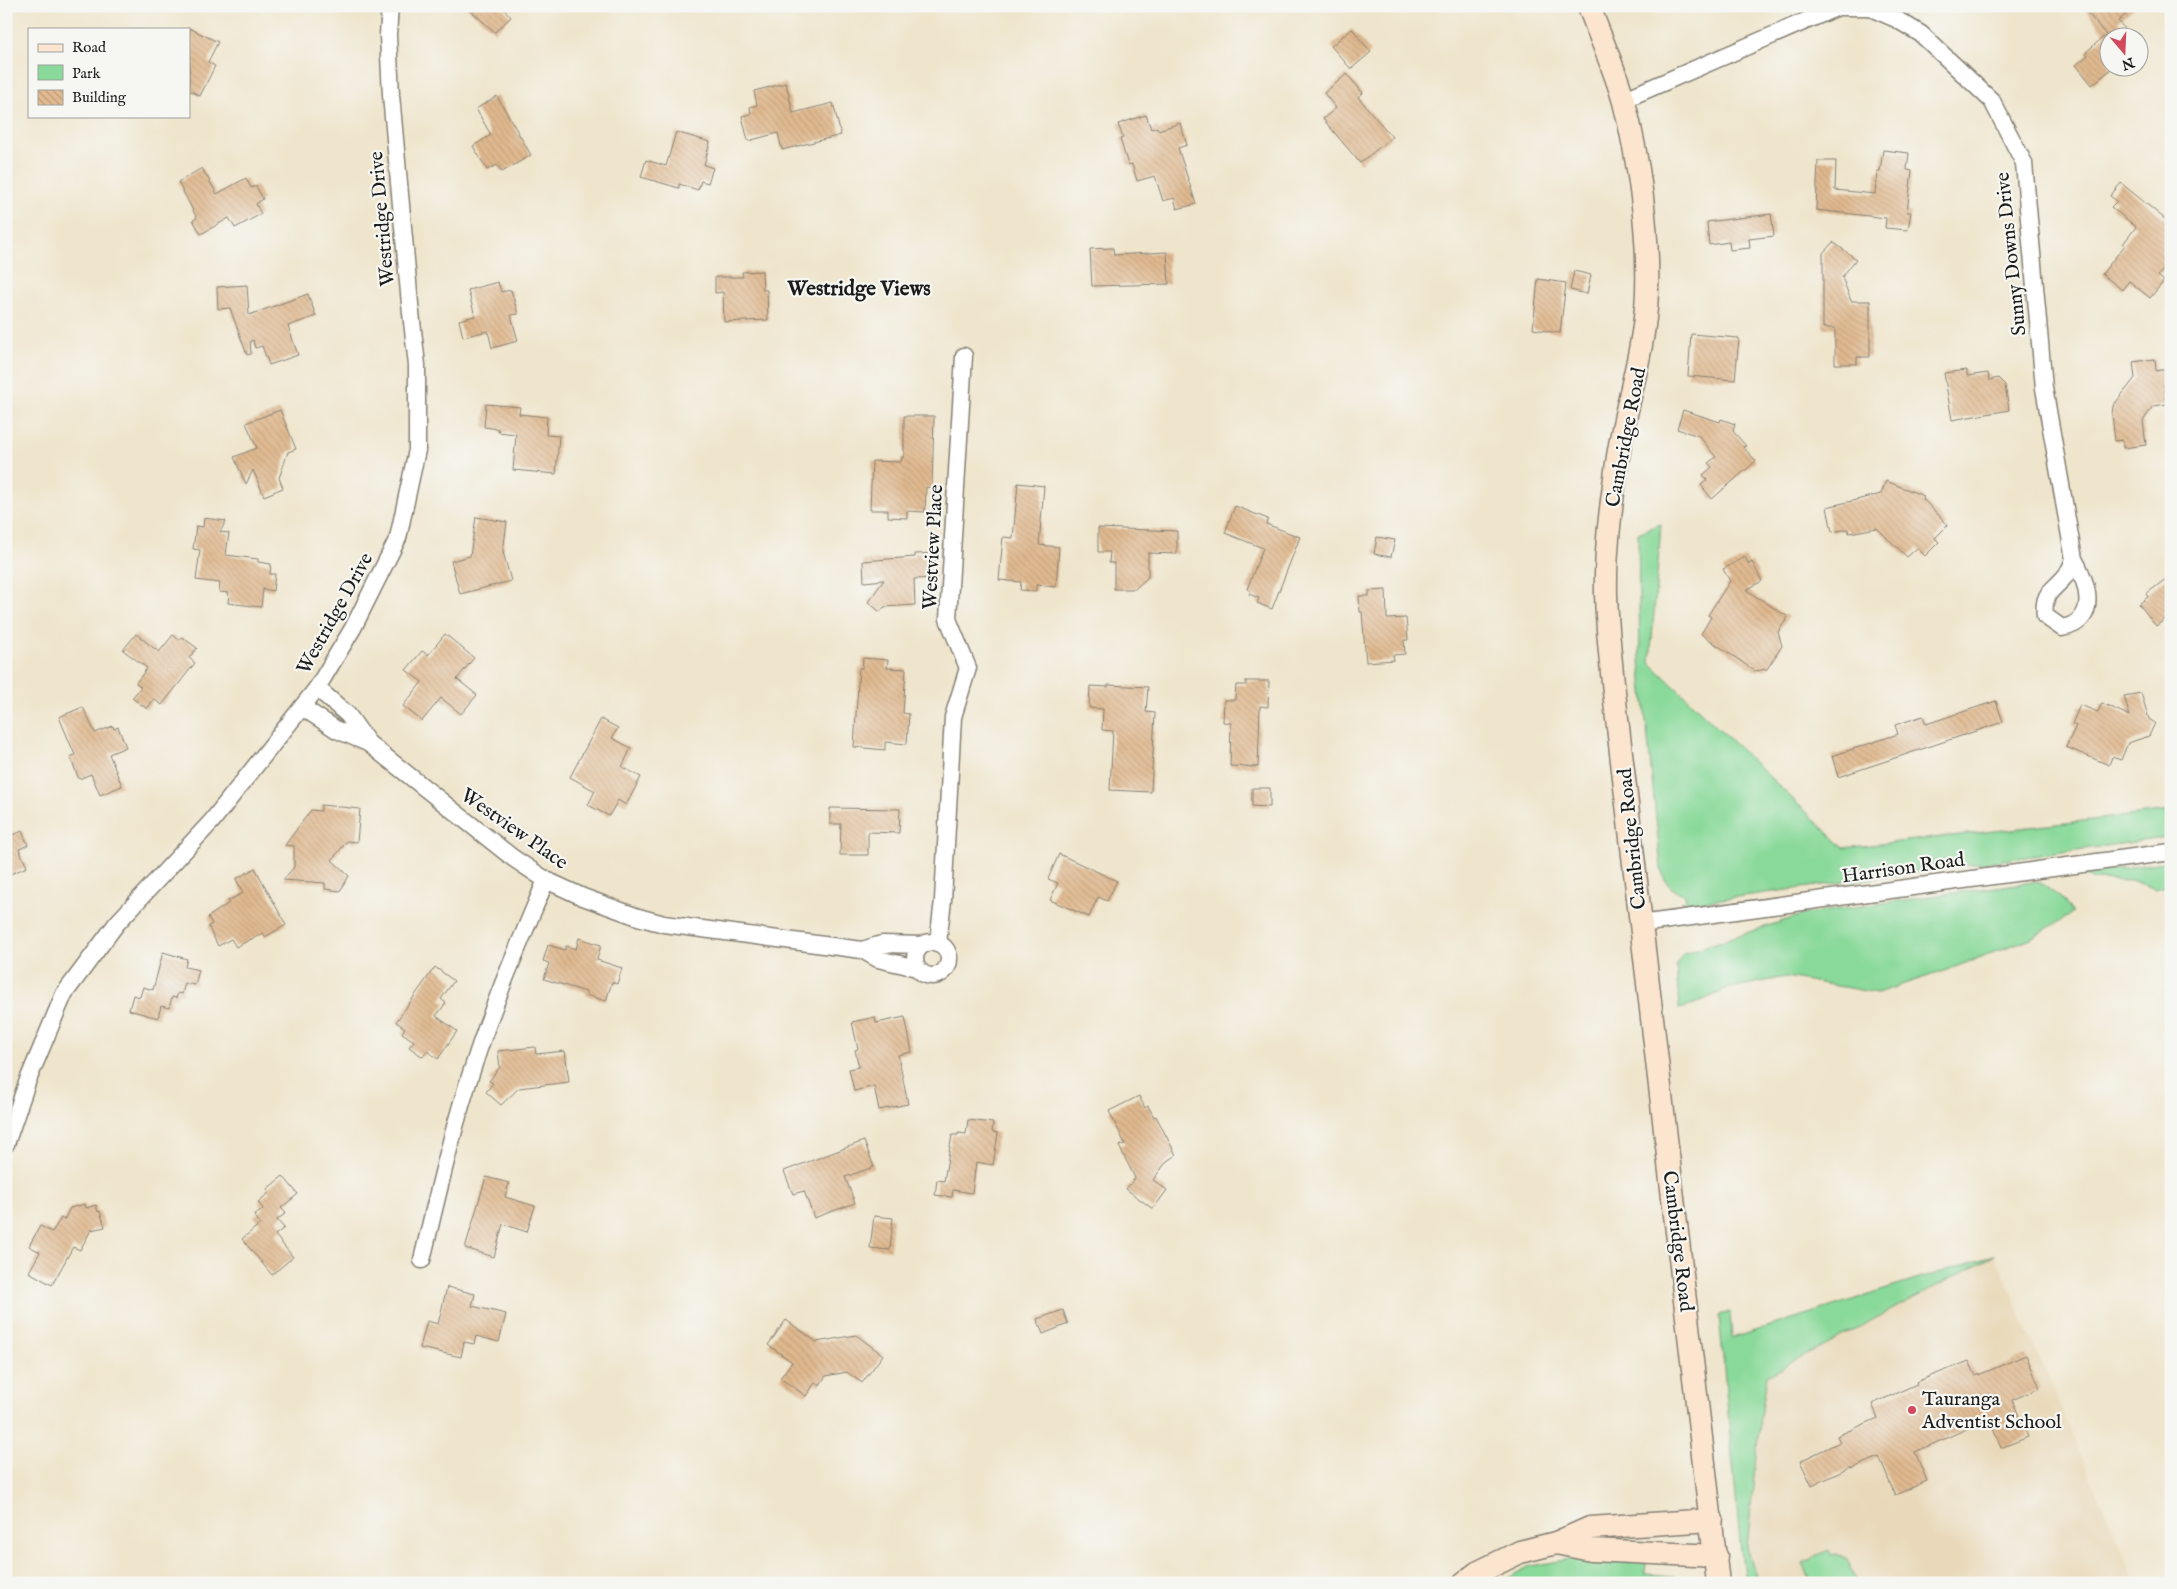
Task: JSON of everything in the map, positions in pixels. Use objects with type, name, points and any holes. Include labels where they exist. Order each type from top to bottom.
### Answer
[{"type":"main road","name":"Cambridge Road","points":[[1588,6],[1623,100],[1640,183],[1647,292],[1643,340],[1617,460],[1609,523],[1606,593],[1610,658],[1640,924],[1691,1342],[1718,1583]]},
{"type":"main road","points":[[1464,1583],[1477,1573],[1520,1552],[1556,1543],[1590,1528],[1712,1520]]},
{"type":"main road","points":[[1556,1543],[1591,1550],[1716,1556]]},
{"type":"street","name":"Westridge Drive","points":[[6,1144],[28,1080],[64,994],[117,923],[212,821],[317,688],[354,628],[398,538],[417,450],[417,365],[391,95],[388,35],[390,6]]},
{"type":"street","name":"Sunny Downs Drive","points":[[1623,100],[1838,7],[1868,7],[1896,19],[1921,34],[1992,101],[2024,163],[2044,388],[2074,559]]},
{"type":"street","name":"Westview Place","points":[[862,950],[882,944],[931,944],[943,900],[953,717],[968,668],[948,619],[964,356]]},
{"type":"street","name":"Westview Place","points":[[317,688],[348,715],[368,743],[484,836],[546,880],[583,897],[638,917],[664,924],[862,950],[878,959],[917,968]]},
{"type":"street","name":"Westview Place","points":[[302,707],[337,730],[368,743]]},
{"type":"street","name":"Harrison Road","points":[[1640,924],[2171,852]]},
{"type":"street","points":[[422,1260],[449,1148],[474,1062],[502,982],[546,880]]},
{"type":"street","points":[[931,944],[944,947],[949,953],[950,961],[944,972],[938,976],[923,974],[917,968],[915,957],[917,950],[931,944]]},
{"type":"shaded area","name":"Tauranga Adventist School","points":[[1995,1255],[2136,1583],[1757,1583],[1747,1548],[1757,1445],[1767,1376]]},
{"type":"green space","points":[[1661,524],[1650,663],[1844,848],[2171,811],[2171,837],[1686,904],[1685,894],[1668,885],[1661,868],[1640,661],[1638,533]]},
{"type":"green space","points":[[2171,861],[2171,885],[2155,889],[2134,881],[2094,880],[2084,874]]},
{"type":"green space","points":[[2038,881],[2062,899],[2073,913],[2031,938],[1947,970],[1877,993],[1786,977],[1730,988],[1679,1009],[1676,964],[1684,953],[1805,914]]},
{"type":"green space","points":[[1995,1255],[1767,1376],[1757,1445],[1747,1548],[1758,1583],[1745,1583],[1719,1315],[1730,1312],[1732,1338]]},
{"type":"green space","points":[[1829,1550],[1831,1555],[1836,1554],[1847,1559],[1857,1582],[1811,1583],[1803,1562]]},
{"type":"green space","points":[[1576,1558],[1646,1563],[1645,1574],[1675,1576],[1681,1583],[1499,1583],[1531,1566]]},
{"type":"building","points":[[465,6],[501,6],[511,17],[495,32]]},
{"type":"building","points":[[2082,6],[2136,6],[2118,21],[2124,28],[2100,28]]},
{"type":"building","points":[[190,28],[218,42],[208,62],[215,66],[200,96],[190,91]]},
{"type":"building","points":[[1352,29],[1371,52],[1351,69],[1331,46]]},
{"type":"building","points":[[2100,40],[2100,78],[2092,85],[2076,65],[2088,55],[2086,52]]},
{"type":"building","points":[[1347,74],[1363,93],[1358,97],[1392,137],[1360,163],[1323,119],[1336,108],[1324,93]]},
{"type":"building","points":[[786,83],[793,113],[833,103],[841,135],[782,150],[778,133],[748,141],[742,116],[751,114],[750,107],[757,105],[754,91]]},
{"type":"building","points":[[497,96],[531,155],[502,172],[497,165],[487,170],[473,146],[491,135],[476,109]]},
{"type":"building","points":[[1146,115],[1151,129],[1157,127],[1158,130],[1180,123],[1187,145],[1178,148],[1196,204],[1177,209],[1174,198],[1163,201],[1155,176],[1137,181],[1132,164],[1128,165],[1120,139],[1123,138],[1118,124]]},
{"type":"building","points":[[676,132],[710,142],[704,165],[713,168],[708,183],[701,181],[698,190],[679,184],[679,188],[641,177],[646,160],[666,166]]},
{"type":"building","points":[[1883,150],[1909,153],[1907,170],[1912,171],[1907,212],[1911,212],[1908,230],[1885,228],[1886,218],[1816,210],[1818,161],[1836,161],[1835,190],[1875,194],[1877,171],[1880,171]]},
{"type":"building","points":[[202,168],[217,194],[246,178],[251,188],[256,186],[263,199],[256,204],[261,214],[235,228],[229,218],[201,234],[193,220],[197,218],[178,182]]},
{"type":"building","points":[[2121,183],[2171,224],[2171,260],[2158,276],[2164,281],[2150,298],[2129,281],[2122,290],[2102,274],[2125,245],[2123,244],[2136,227],[2111,207],[2117,201],[2110,196]]},
{"type":"building","points":[[1771,214],[1774,236],[1749,239],[1750,248],[1730,250],[1729,242],[1709,245],[1707,222]]},
{"type":"building","points":[[1833,242],[1856,259],[1842,277],[1851,301],[1870,301],[1870,357],[1857,357],[1857,364],[1835,364],[1835,328],[1823,328],[1823,253]]},
{"type":"building","points":[[1113,248],[1114,255],[1167,252],[1169,284],[1092,286],[1090,249]]},
{"type":"building","points":[[762,271],[763,290],[767,290],[768,320],[724,322],[723,292],[715,293],[715,277],[743,277],[742,272]]},
{"type":"building","points":[[1574,271],[1591,275],[1587,294],[1570,290]]},
{"type":"building","points":[[1538,279],[1566,283],[1560,333],[1533,329]]},
{"type":"building","points":[[498,282],[501,292],[511,290],[518,314],[511,315],[518,341],[492,348],[488,331],[463,337],[459,320],[475,316],[468,290]]},
{"type":"building","points":[[247,285],[249,315],[308,294],[316,316],[288,326],[298,355],[269,365],[262,346],[255,348],[253,340],[250,341],[251,354],[247,355],[230,308],[218,309],[217,287]]},
{"type":"building","points":[[1691,334],[1739,338],[1735,380],[1688,376]]},
{"type":"building","points":[[2155,359],[2156,371],[2171,368],[2171,383],[2164,384],[2167,404],[2153,406],[2143,421],[2146,445],[2123,448],[2122,440],[2115,441],[2113,406],[2135,378],[2133,362]]},
{"type":"building","points":[[1967,370],[1967,376],[1988,373],[1989,380],[1998,378],[2005,385],[2009,410],[1952,420],[1944,373]]},
{"type":"building","points":[[486,404],[520,407],[519,414],[547,417],[546,435],[559,436],[556,474],[513,470],[516,434],[498,432],[499,429],[484,427]]},
{"type":"building","points":[[280,410],[296,449],[288,452],[279,478],[283,488],[264,496],[253,470],[246,484],[234,457],[257,448],[246,423]]},
{"type":"building","points":[[1683,410],[1720,422],[1721,419],[1735,424],[1733,431],[1746,446],[1743,447],[1756,461],[1712,499],[1701,485],[1707,480],[1703,475],[1712,467],[1708,463],[1716,457],[1699,436],[1677,429]]},
{"type":"building","points":[[904,416],[934,416],[932,488],[926,487],[925,512],[907,511],[907,518],[888,517],[888,510],[870,510],[872,461],[901,462],[902,457],[904,457]]},
{"type":"building","points":[[1886,481],[1924,496],[1923,499],[1948,525],[1935,538],[1939,542],[1925,556],[1917,548],[1907,557],[1877,528],[1849,533],[1848,529],[1832,532],[1827,507],[1881,494]]},
{"type":"building","points":[[1018,483],[1044,486],[1039,545],[1059,547],[1056,587],[1036,585],[1036,591],[1020,590],[1021,582],[999,580],[1003,537],[1013,538]]},
{"type":"building","points":[[1235,506],[1268,519],[1266,524],[1300,537],[1272,609],[1257,603],[1259,598],[1249,594],[1251,591],[1247,589],[1263,548],[1225,533]]},
{"type":"building","points":[[476,517],[507,522],[503,552],[511,581],[460,594],[451,561],[470,556]]},
{"type":"building","points":[[204,518],[226,521],[220,532],[229,533],[226,555],[258,559],[258,562],[271,564],[270,574],[275,574],[273,591],[263,589],[261,607],[228,603],[229,593],[219,592],[220,583],[196,580],[200,550],[193,549],[196,526],[203,527]]},
{"type":"building","points":[[1098,528],[1177,531],[1177,554],[1148,553],[1148,577],[1135,589],[1114,589],[1114,563],[1109,563],[1110,552],[1098,552]]},
{"type":"building","points":[[1377,537],[1395,540],[1391,557],[1374,554]]},
{"type":"building","points":[[935,553],[936,578],[914,579],[915,605],[884,607],[880,612],[868,602],[884,580],[864,582],[863,561],[915,557],[915,554]]},
{"type":"building","points":[[1745,557],[1749,564],[1752,562],[1762,581],[1746,590],[1788,617],[1778,632],[1782,646],[1767,669],[1755,671],[1701,634],[1711,617],[1708,615],[1730,581],[1723,569]]},
{"type":"building","points":[[2171,575],[2171,615],[2156,626],[2139,604],[2148,597],[2146,594]]},
{"type":"building","points":[[1386,590],[1387,619],[1406,618],[1408,640],[1404,640],[1405,654],[1393,655],[1394,660],[1366,662],[1359,596],[1369,596],[1369,591]]},
{"type":"building","points":[[136,634],[159,652],[173,635],[179,640],[182,637],[197,648],[189,658],[195,663],[162,705],[154,699],[147,709],[132,698],[141,687],[136,683],[147,668],[123,650]]},
{"type":"building","points":[[445,634],[474,658],[457,679],[477,695],[461,714],[441,698],[422,721],[403,706],[422,682],[406,670],[422,651],[428,655]]},
{"type":"building","points":[[863,658],[888,660],[887,668],[906,669],[903,713],[909,714],[907,744],[885,742],[885,750],[854,747],[859,668],[862,668]]},
{"type":"building","points":[[1246,681],[1269,681],[1268,707],[1260,706],[1258,767],[1230,766],[1231,723],[1223,722],[1224,700],[1235,700],[1236,685],[1246,685]]},
{"type":"building","points":[[1108,685],[1148,687],[1146,712],[1155,713],[1151,792],[1110,790],[1113,731],[1102,730],[1103,709],[1089,708],[1090,686],[1108,687]]},
{"type":"building","points":[[2141,693],[2149,719],[2155,723],[2149,736],[2128,743],[2121,760],[2112,757],[2109,765],[2066,747],[2076,726],[2072,724],[2080,705],[2098,712],[2102,703],[2130,716],[2124,696]]},
{"type":"building","points":[[1996,701],[2003,722],[1838,777],[1832,756],[1898,734],[1895,725],[1923,716],[1926,724]]},
{"type":"building","points":[[83,707],[95,733],[113,726],[114,729],[118,727],[126,747],[109,754],[122,786],[100,795],[91,774],[79,779],[70,757],[75,755],[59,717]]},
{"type":"building","points":[[601,719],[618,728],[612,738],[631,748],[622,767],[641,777],[626,805],[618,800],[609,816],[588,805],[595,791],[570,777]]},
{"type":"building","points":[[1252,788],[1270,788],[1270,807],[1252,806]]},
{"type":"building","points":[[321,805],[360,809],[357,842],[347,841],[332,860],[349,876],[340,891],[325,889],[325,883],[283,880],[294,867],[294,846],[285,845],[311,810],[321,811]]},
{"type":"building","points":[[830,808],[900,809],[899,833],[868,832],[868,855],[840,855],[841,824],[830,824]]},
{"type":"building","points":[[6,819],[13,835],[22,831],[28,845],[19,849],[27,867],[6,876]]},
{"type":"building","points":[[1059,854],[1117,881],[1107,901],[1098,897],[1089,917],[1050,900],[1058,883],[1048,879]]},
{"type":"building","points":[[255,868],[286,925],[265,937],[263,933],[236,947],[231,939],[218,946],[208,926],[212,924],[208,917],[229,903],[228,901],[243,893],[236,879]]},
{"type":"building","points":[[579,938],[601,945],[597,960],[622,968],[617,984],[612,982],[606,1001],[586,995],[586,992],[544,979],[549,963],[543,961],[548,945],[565,950],[566,946],[576,949]]},
{"type":"building","points":[[163,952],[187,959],[185,967],[199,970],[195,985],[185,983],[182,994],[178,993],[176,998],[172,997],[169,1008],[161,1006],[158,1018],[129,1010],[133,995],[140,997],[143,987],[153,990]]},
{"type":"building","points":[[435,967],[454,981],[441,999],[446,1003],[436,1016],[457,1031],[438,1059],[427,1051],[423,1057],[409,1047],[414,1041],[402,1033],[405,1028],[396,1022]]},
{"type":"building","points":[[875,1017],[876,1023],[905,1017],[912,1052],[898,1055],[908,1104],[879,1110],[874,1086],[854,1091],[849,1069],[859,1067],[855,1050],[858,1049],[852,1022]]},
{"type":"building","points":[[535,1047],[536,1054],[565,1051],[569,1082],[519,1088],[501,1105],[486,1092],[493,1083],[489,1081],[500,1067],[498,1051]]},
{"type":"building","points":[[1139,1096],[1145,1108],[1148,1106],[1154,1117],[1156,1116],[1176,1155],[1167,1161],[1153,1180],[1167,1190],[1153,1209],[1126,1189],[1135,1178],[1119,1146],[1125,1144],[1109,1111]]},
{"type":"building","points":[[968,1120],[993,1123],[992,1132],[998,1133],[993,1165],[976,1162],[972,1193],[953,1190],[952,1197],[935,1195],[937,1180],[944,1181],[952,1135],[958,1135],[958,1133],[966,1134]]},
{"type":"building","points":[[864,1141],[874,1167],[845,1177],[855,1203],[814,1218],[804,1191],[793,1194],[784,1171]]},
{"type":"building","points":[[283,1176],[298,1194],[281,1208],[286,1213],[277,1220],[284,1228],[275,1235],[293,1257],[272,1275],[242,1239],[260,1224],[254,1216],[263,1209],[258,1202],[270,1192],[267,1189]]},
{"type":"building","points":[[486,1177],[509,1183],[505,1197],[535,1206],[527,1232],[503,1224],[494,1257],[465,1248]]},
{"type":"building","points":[[85,1204],[86,1208],[96,1205],[105,1227],[91,1230],[80,1250],[73,1247],[52,1285],[29,1272],[40,1252],[29,1246],[40,1226],[52,1232],[61,1218],[64,1220],[70,1208]]},
{"type":"building","points":[[874,1216],[893,1218],[890,1250],[870,1248]]},
{"type":"building","points":[[447,1287],[475,1294],[472,1306],[506,1314],[499,1342],[476,1336],[474,1344],[464,1342],[461,1357],[420,1348],[427,1321],[438,1324]]},
{"type":"building","points":[[1063,1310],[1068,1324],[1043,1334],[1037,1319]]},
{"type":"building","points":[[786,1320],[817,1342],[856,1335],[883,1355],[862,1383],[847,1372],[826,1376],[819,1386],[815,1383],[806,1396],[780,1378],[792,1362],[768,1345]]},
{"type":"building","points":[[2026,1355],[2040,1388],[2012,1400],[2028,1437],[2001,1448],[1989,1419],[1915,1452],[1927,1481],[1895,1495],[1879,1457],[1851,1469],[1851,1467],[1812,1486],[1800,1461],[1840,1442],[1837,1436],[1878,1418],[1872,1404],[1917,1384],[1916,1382],[1969,1361],[1976,1376]]},
{"type":"place","name":"Tauranga Adventist School","points":[[1912,1410]]},
{"type":"district","name":"Westridge Views","points":[[859,288]]}]
